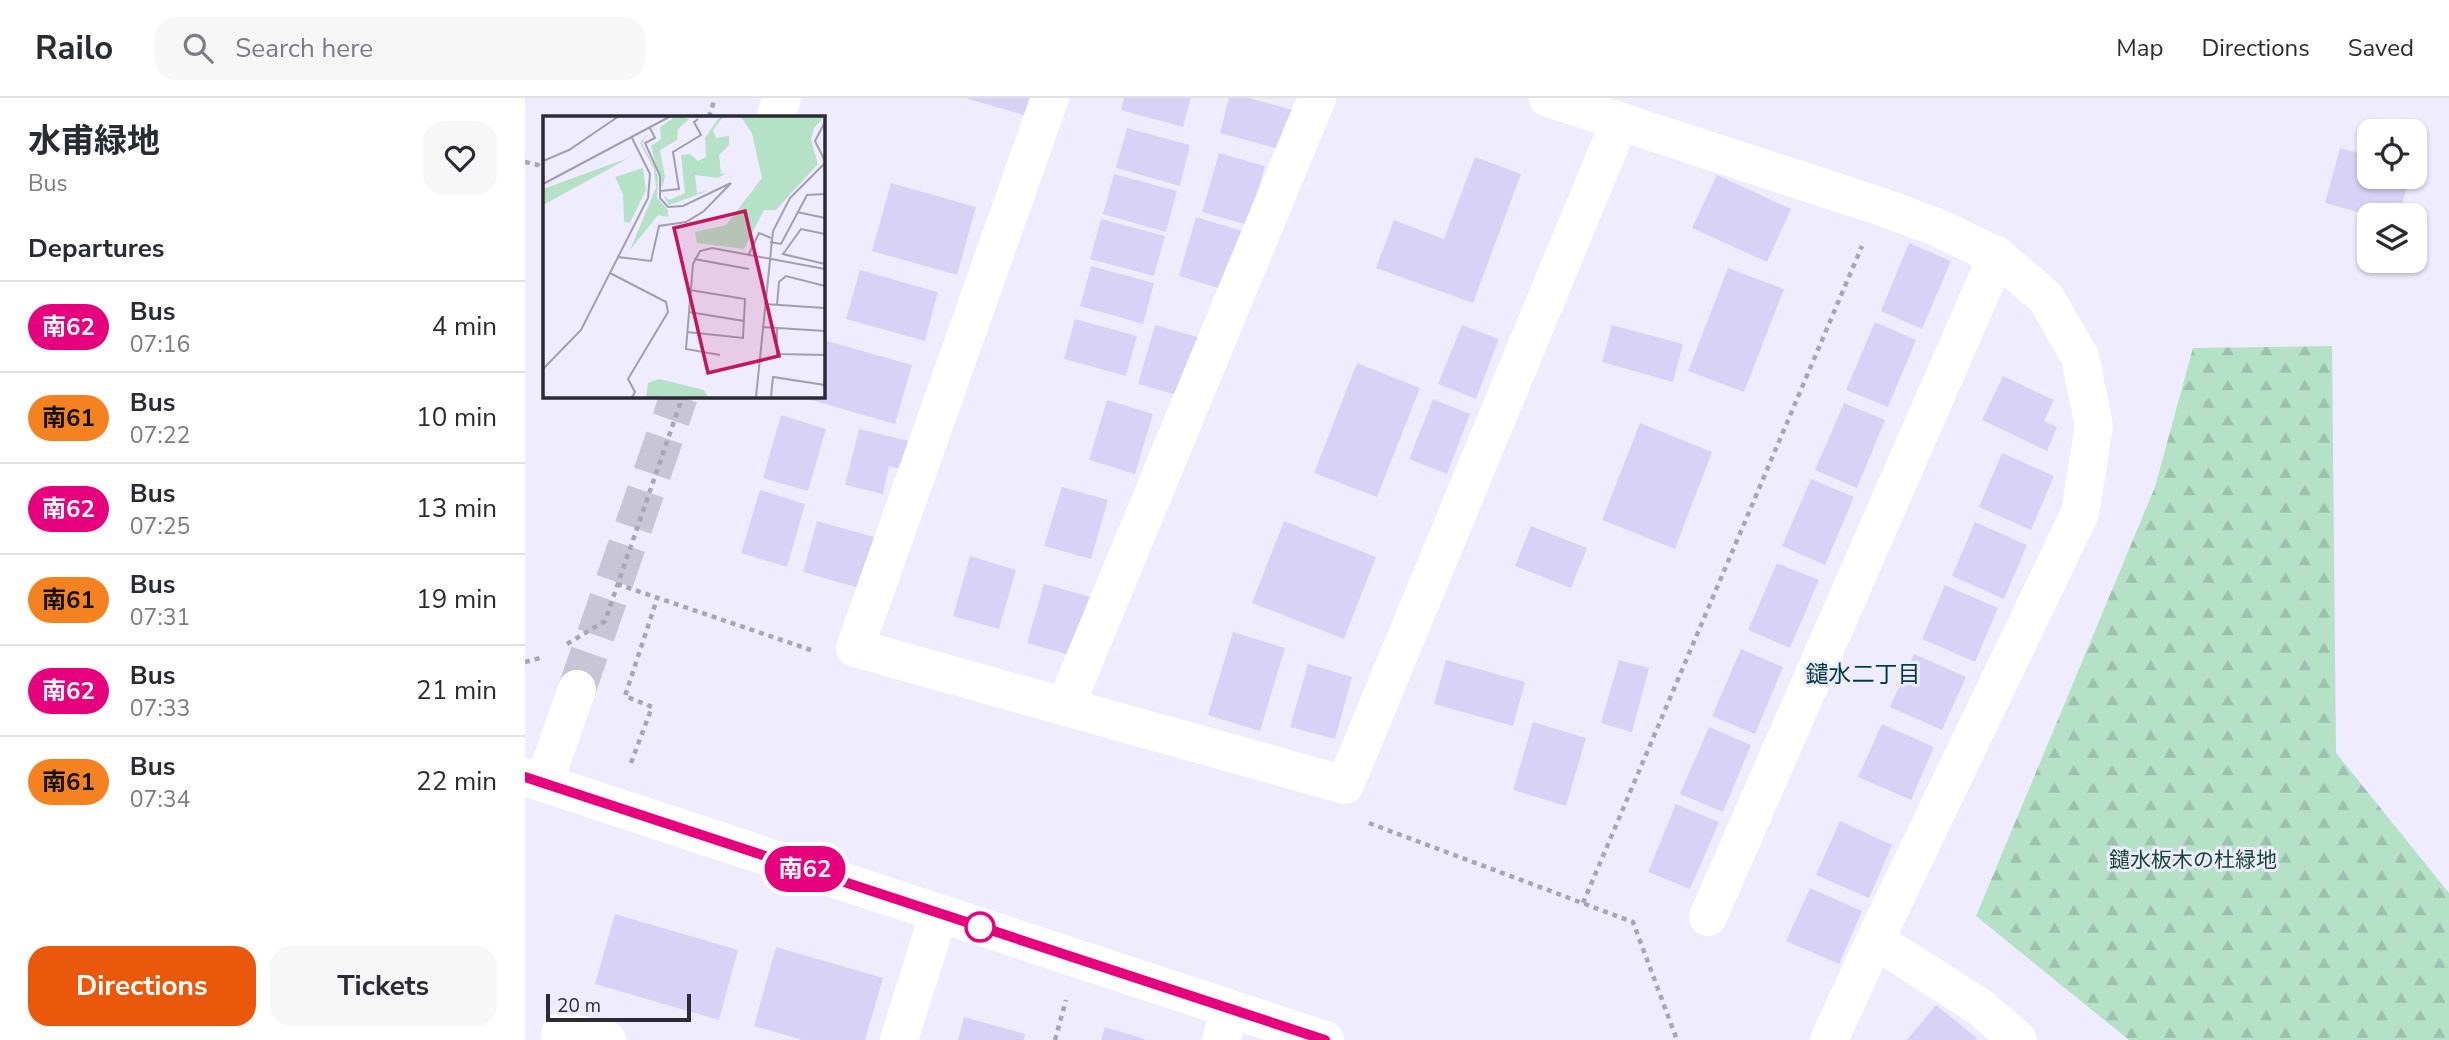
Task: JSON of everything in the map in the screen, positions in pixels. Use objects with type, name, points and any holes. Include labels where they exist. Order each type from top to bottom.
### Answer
[{"type":"street","points":[[775,116],[782,98]]},
{"type":"street","points":[[1050,98],[855,648],[1345,785],[1620,121]]},
{"type":"street","points":[[1065,707],[1317,98]]},
{"type":"street","points":[[1548,98],[1879,206],[1934,226],[1997,256],[2046,298],[2080,357],[2094,426],[2080,513],[1829,1040]]},
{"type":"street","points":[[1708,917],[1997,256]]},
{"type":"street","points":[[577,689],[534,780],[939,913],[1226,1025],[1325,1040]]},
{"type":"street","points":[[899,1040],[939,913]]},
{"type":"street","points":[[1875,940],[1980,1007],[2018,1040]]},
{"type":"street","points":[[560,1040],[561,1031],[607,1040]]},
{"type":"path","points":[[709,116],[715,98]]},
{"type":"path","points":[[525,162],[538,165],[543,171]]},
{"type":"path","points":[[1583,903],[1879,206]]},
{"type":"path","points":[[558,649],[605,621],[680,404],[679,397]]},
{"type":"path","points":[[617,584],[825,655],[855,648]]},
{"type":"path","points":[[631,763],[652,707],[625,696],[657,599]]},
{"type":"path","points":[[525,662],[546,656]]},
{"type":"path","points":[[1345,785],[1363,821],[1633,922],[1677,1040]]},
{"type":"path","points":[[1055,1040],[1066,999]]},
{"type":"green space","name":"鑓水板木の杜緑地","points":[[2332,346],[2336,753],[2449,893],[2449,1040],[2129,1040],[1976,916],[2155,487],[2193,348]]},
{"type":"building","points":[[965,98],[1040,98],[1034,118]]},
{"type":"building","points":[[1124,98],[1191,98],[1183,127],[1121,110]]},
{"type":"building","points":[[1229,98],[1249,98],[1293,110],[1282,150],[1220,133]]},
{"type":"building","points":[[1127,128],[1190,145],[1180,186],[1116,168]]},
{"type":"building","points":[[2340,148],[2357,153],[2357,189],[2407,189],[2402,203],[2357,203],[2357,212],[2325,203]]},
{"type":"building","points":[[1219,153],[1265,166],[1248,225],[1202,212]]},
{"type":"building","points":[[1475,157],[1521,174],[1473,303],[1376,268],[1394,220],[1444,239]]},
{"type":"building","points":[[1114,174],[1177,191],[1166,232],[1103,214]]},
{"type":"building","points":[[1717,175],[1791,209],[1767,262],[1692,228]]},
{"type":"building","points":[[891,183],[976,207],[957,275],[872,251]]},
{"type":"building","points":[[1196,217],[1242,231],[1225,290],[1179,276]]},
{"type":"building","points":[[1101,219],[1165,236],[1154,276],[1090,259]]},
{"type":"building","points":[[1909,243],[1951,261],[1922,329],[1881,311]]},
{"type":"building","points":[[1091,266],[1154,283],[1143,324],[1080,306]]},
{"type":"building","points":[[1728,268],[1784,289],[1744,392],[1688,371]]},
{"type":"building","points":[[860,270],[938,292],[925,341],[846,319]]},
{"type":"building","points":[[1075,319],[1137,336],[1126,376],[1064,359]]},
{"type":"building","points":[[1875,322],[1916,340],[1888,407],[1846,390]]},
{"type":"building","points":[[1155,325],[1201,338],[1184,397],[1138,384]]},
{"type":"building","points":[[1462,325],[1499,339],[1476,399],[1438,384]]},
{"type":"building","points":[[1612,325],[1683,344],[1673,382],[1602,362]]},
{"type":"building","points":[[827,341],[912,365],[895,424],[811,400],[812,397],[824,397],[824,352]]},
{"type":"building","points":[[1357,363],[1420,388],[1377,497],[1314,473]]},
{"type":"building","points":[[2003,376],[2054,400],[2044,421],[2057,427],[2047,451],[1982,420]]},
{"type":"building","points":[[1433,399],[1470,414],[1447,474],[1409,459]]},
{"type":"building","points":[[1107,400],[1153,414],[1135,474],[1089,460]]},
{"type":"building","points":[[1844,403],[1885,420],[1857,488],[1815,470]]},
{"type":"building","points":[[781,415],[826,429],[808,491],[763,478]]},
{"type":"building","points":[[1640,423],[1712,452],[1675,549],[1602,520]]},
{"type":"building","points":[[859,429],[921,444],[913,472],[889,466],[883,494],[845,485]]},
{"type":"building","points":[[2002,453],[2054,476],[2031,530],[1979,507]]},
{"type":"building","points":[[1811,479],[1854,497],[1825,565],[1782,546]]},
{"type":"building","points":[[1062,487],[1108,500],[1091,559],[1044,546]]},
{"type":"building","points":[[760,490],[805,504],[787,567],[741,553]]},
{"type":"building","points":[[817,521],[881,539],[866,590],[803,572]]},
{"type":"building","points":[[1284,521],[1376,557],[1344,639],[1252,603]]},
{"type":"building","points":[[1975,522],[2027,545],[2004,599],[1952,576]]},
{"type":"building","points":[[1531,526],[1587,548],[1571,588],[1515,566]]},
{"type":"building","points":[[970,556],[1016,570],[999,629],[953,616]]},
{"type":"building","points":[[1777,563],[1819,580],[1790,648],[1748,630]]},
{"type":"building","points":[[1044,584],[1091,597],[1073,656],[1027,643]]},
{"type":"building","points":[[1945,585],[1998,608],[1975,662],[1922,639]]},
{"type":"building","points":[[1233,632],[1285,648],[1260,731],[1208,715]]},
{"type":"building","points":[[1741,649],[1783,667],[1755,734],[1712,716]]},
{"type":"building","points":[[1914,654],[1966,677],[1942,730],[1890,707]]},
{"type":"building","points":[[1446,660],[1525,682],[1513,726],[1434,704]]},
{"type":"building","points":[[1619,660],[1649,668],[1632,732],[1601,723]]},
{"type":"building","points":[[1308,664],[1352,677],[1335,739],[1290,727]]},
{"type":"building","points":[[1533,722],[1586,738],[1566,806],[1513,790]]},
{"type":"building","points":[[1882,724],[1934,747],[1911,800],[1858,777]]},
{"type":"building","points":[[1709,727],[1751,745],[1723,812],[1680,794]]},
{"type":"building","points":[[1676,804],[1719,822],[1690,889],[1648,872]]},
{"type":"building","points":[[1840,821],[1892,845],[1869,898],[1816,875]]},
{"type":"building","points":[[1810,888],[1862,911],[1839,964],[1786,941]]},
{"type":"building","points":[[615,914],[738,950],[719,1020],[595,984]]},
{"type":"building","points":[[776,947],[883,978],[865,1040],[802,1040],[754,1026]]},
{"type":"building","points":[[1936,1005],[1977,1038],[1907,1040]]},
{"type":"building","points":[[964,1017],[1025,1034],[1024,1040],[958,1040]]},
{"type":"building","points":[[1105,1027],[1145,1039],[1145,1040],[1101,1040]]},
{"type":"tunnel","points":[[577,689],[679,397]]},
{"type":"bus line","name":"南62","points":[[525,777],[1325,1040]]},
{"type":"district","name":"鑓水二丁目","points":[[1863,674]]}]
